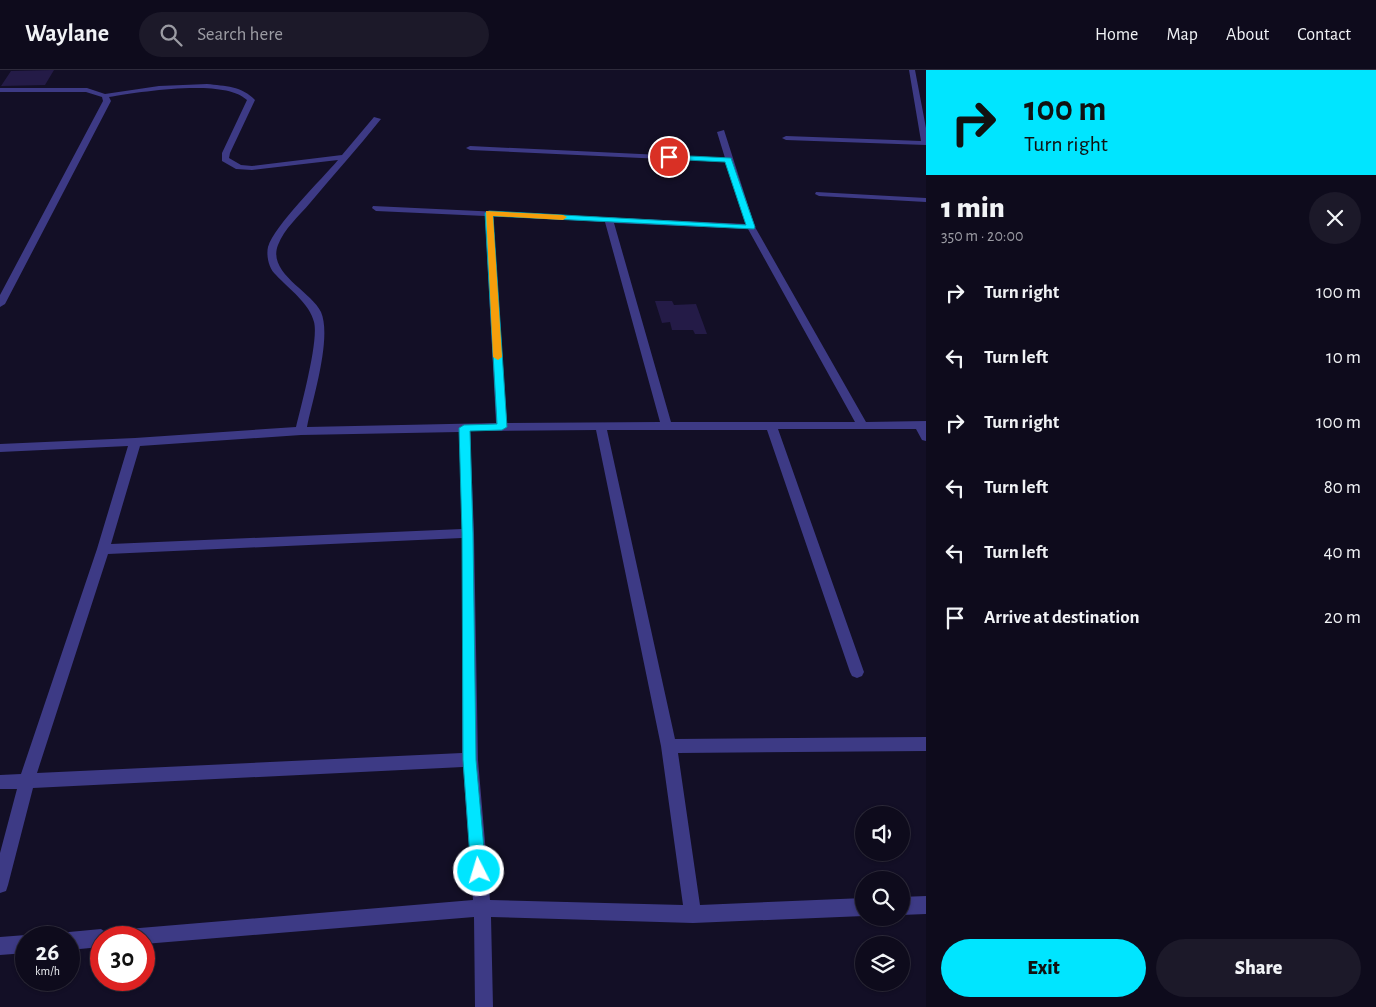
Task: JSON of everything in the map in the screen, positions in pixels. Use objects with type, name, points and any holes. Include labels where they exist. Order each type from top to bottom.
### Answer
[{"type":"street","points":[[786,138],[926,143],[912,70]]},
{"type":"street","points":[[0,90],[87,90],[105,96],[153,88],[220,87],[242,90],[249,94],[251,100],[226,153],[225,159],[230,163],[239,167],[252,168],[344,157]]},
{"type":"street","points":[[0,304],[104,108],[107,101],[105,96]]},
{"type":"street","points":[[301,431],[319,342],[320,324],[315,310],[276,270],[272,256],[273,246],[287,224],[377,119]]},
{"type":"street","points":[[721,132],[728,160],[751,227],[862,424]]},
{"type":"street","points":[[470,148],[728,160]]},
{"type":"street","points":[[819,194],[926,200]]},
{"type":"street","points":[[376,208],[751,227]]},
{"type":"street","points":[[489,213],[502,427]]},
{"type":"street","points":[[609,220],[667,427]]},
{"type":"street","points":[[771,425],[857,672]]},
{"type":"street","points":[[0,448],[135,442],[301,431],[502,427],[923,425],[926,437]]},
{"type":"street","points":[[464,428],[468,533],[470,760],[482,908],[484,1007]]},
{"type":"street","points":[[601,428],[669,746],[693,914]]},
{"type":"street","points":[[0,884],[27,780],[103,549],[135,442]]},
{"type":"street","points":[[103,549],[468,533]]},
{"type":"street","points":[[669,746],[926,744]]},
{"type":"street","points":[[0,782],[470,760]]},
{"type":"street","points":[[910,906],[926,905]]},
{"type":"street","points":[[155,934],[482,908],[693,914],[855,907]]},
{"type":"street","points":[[0,946],[15,945]]},
{"type":"building","points":[[54,70],[45,85],[1,86],[11,71]]},
{"type":"building","points":[[655,301],[672,301],[674,305],[696,304],[707,334],[695,334],[693,330],[672,330],[670,322],[662,323]]},
{"type":"slow traffic","points":[[498,357],[489,213],[563,217]]},
{"type":"route","points":[[479,871],[470,760],[468,533],[464,428],[502,427],[489,213],[751,227],[728,160],[669,157]]}]
